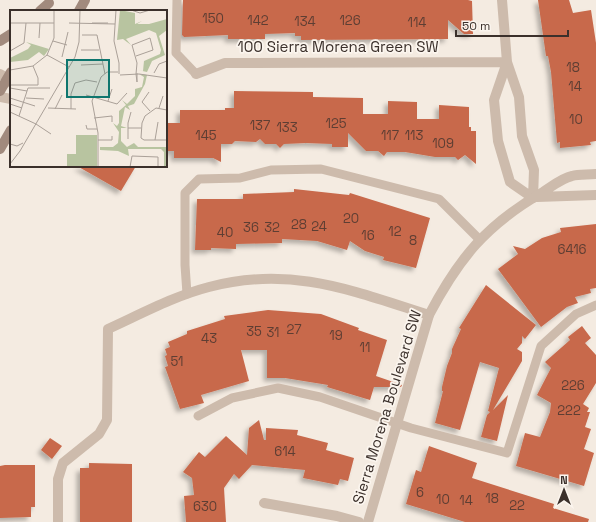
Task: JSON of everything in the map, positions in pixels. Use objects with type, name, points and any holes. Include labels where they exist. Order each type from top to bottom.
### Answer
[{"type":"main road","points":[[80,10],[85,0]]},
{"type":"main road","points":[[0,41],[10,35]]},
{"type":"main road","points":[[0,91],[7,77]]},
{"type":"main road","points":[[0,149],[10,132]]},
{"type":"street","points":[[502,0],[507,62],[519,96],[522,136],[534,170],[533,198]]},
{"type":"street","name":"100 Sierra Morena Green SW","points":[[196,74],[225,63],[507,62]]},
{"type":"street","points":[[507,62],[494,100],[498,141],[510,182],[533,198],[596,195]]},
{"type":"street","points":[[0,97],[10,100]]},
{"type":"street","name":"Sierra Morena Boulevard SW","points":[[368,522],[429,315],[459,265],[479,239],[494,225],[533,198],[571,176],[596,174]]},
{"type":"street","points":[[58,522],[58,478],[63,463],[99,434],[107,420],[108,329],[188,294],[209,287],[252,279],[297,279],[342,288],[429,315]]},
{"type":"street","points":[[264,503],[337,516],[359,522]]},
{"type":"lane","points":[[177,0],[176,53],[196,74]]},
{"type":"lane","points":[[188,294],[185,265],[185,193],[199,179],[240,178],[271,170],[321,169],[439,198],[479,239]]},
{"type":"lane","points":[[198,416],[232,398],[278,388],[320,397],[396,423],[506,453],[541,346],[576,314],[596,305]]},
{"type":"building","points":[[183,0],[468,0],[472,1],[473,34],[464,34],[448,20],[448,39],[301,40],[301,36],[295,36],[295,33],[265,34],[265,39],[228,39],[228,35],[184,37],[182,35]]},
{"type":"building","points":[[538,0],[569,0],[573,13],[591,10],[596,43],[596,141],[590,142],[591,145],[560,148],[560,142],[557,143],[551,72],[548,56],[546,56]]},
{"type":"building","points":[[234,91],[313,92],[313,97],[363,98],[363,114],[388,114],[388,101],[417,102],[417,119],[439,119],[439,105],[469,107],[469,127],[471,127],[471,131],[476,131],[476,164],[465,155],[458,160],[455,157],[435,157],[405,152],[387,152],[384,156],[378,151],[366,151],[348,133],[348,147],[332,147],[332,144],[306,143],[284,144],[280,148],[276,144],[265,144],[260,139],[256,142],[235,141],[232,144],[221,144],[221,162],[213,158],[174,158],[174,151],[167,151],[167,123],[180,123],[180,110],[225,110],[225,108],[234,108]]},
{"type":"building","points":[[79,167],[135,167],[121,191]]},
{"type":"building","points":[[294,189],[349,195],[350,193],[430,218],[416,268],[383,260],[384,257],[365,251],[350,241],[347,250],[317,241],[282,239],[282,243],[236,244],[236,249],[211,248],[211,250],[195,250],[197,199],[243,199],[243,194],[294,192]]},
{"type":"building","points":[[596,224],[596,288],[590,289],[591,293],[575,297],[578,303],[567,307],[541,327],[498,269],[518,254],[513,246],[525,249],[542,238],[561,232],[560,228]]},
{"type":"building","points":[[486,285],[536,325],[525,339],[522,336],[522,343],[517,349],[522,352],[522,361],[493,410],[508,395],[497,441],[481,437],[487,415],[490,412],[488,411],[499,368],[480,362],[460,430],[435,423],[443,391],[442,387],[447,366],[452,349],[461,329],[459,328]]},
{"type":"building","points":[[268,310],[321,314],[359,328],[358,330],[387,340],[376,376],[402,385],[401,387],[374,387],[370,400],[327,387],[328,385],[285,378],[267,378],[267,350],[241,350],[249,381],[201,395],[204,403],[180,409],[165,367],[168,366],[165,356],[167,355],[165,349],[170,347],[168,342],[187,334],[187,331],[225,319],[224,316]]},
{"type":"building","points":[[582,326],[591,338],[585,343],[596,355],[596,383],[583,404],[589,408],[587,412],[590,412],[585,427],[591,429],[584,449],[594,453],[584,486],[516,466],[525,433],[540,437],[550,412],[551,403],[537,395],[551,368],[545,362],[570,340],[568,337]]},
{"type":"building","points":[[259,420],[264,440],[266,440],[266,428],[298,430],[297,435],[328,443],[326,450],[354,458],[348,481],[340,479],[338,485],[303,478],[305,470],[252,465],[239,479],[234,474],[224,488],[226,522],[186,522],[184,496],[194,495],[192,478],[183,472],[199,452],[205,457],[226,436],[247,455],[249,428]]},
{"type":"building","points":[[50,438],[62,446],[52,459],[41,450]]},
{"type":"building","points":[[429,446],[477,463],[472,478],[554,504],[553,508],[589,519],[588,522],[465,522],[406,504],[416,470],[421,472]]},
{"type":"building","points":[[89,463],[132,464],[132,522],[80,522],[80,468],[89,468]]},
{"type":"building","points":[[35,465],[35,507],[31,507],[31,517],[0,518],[0,466]]}]
